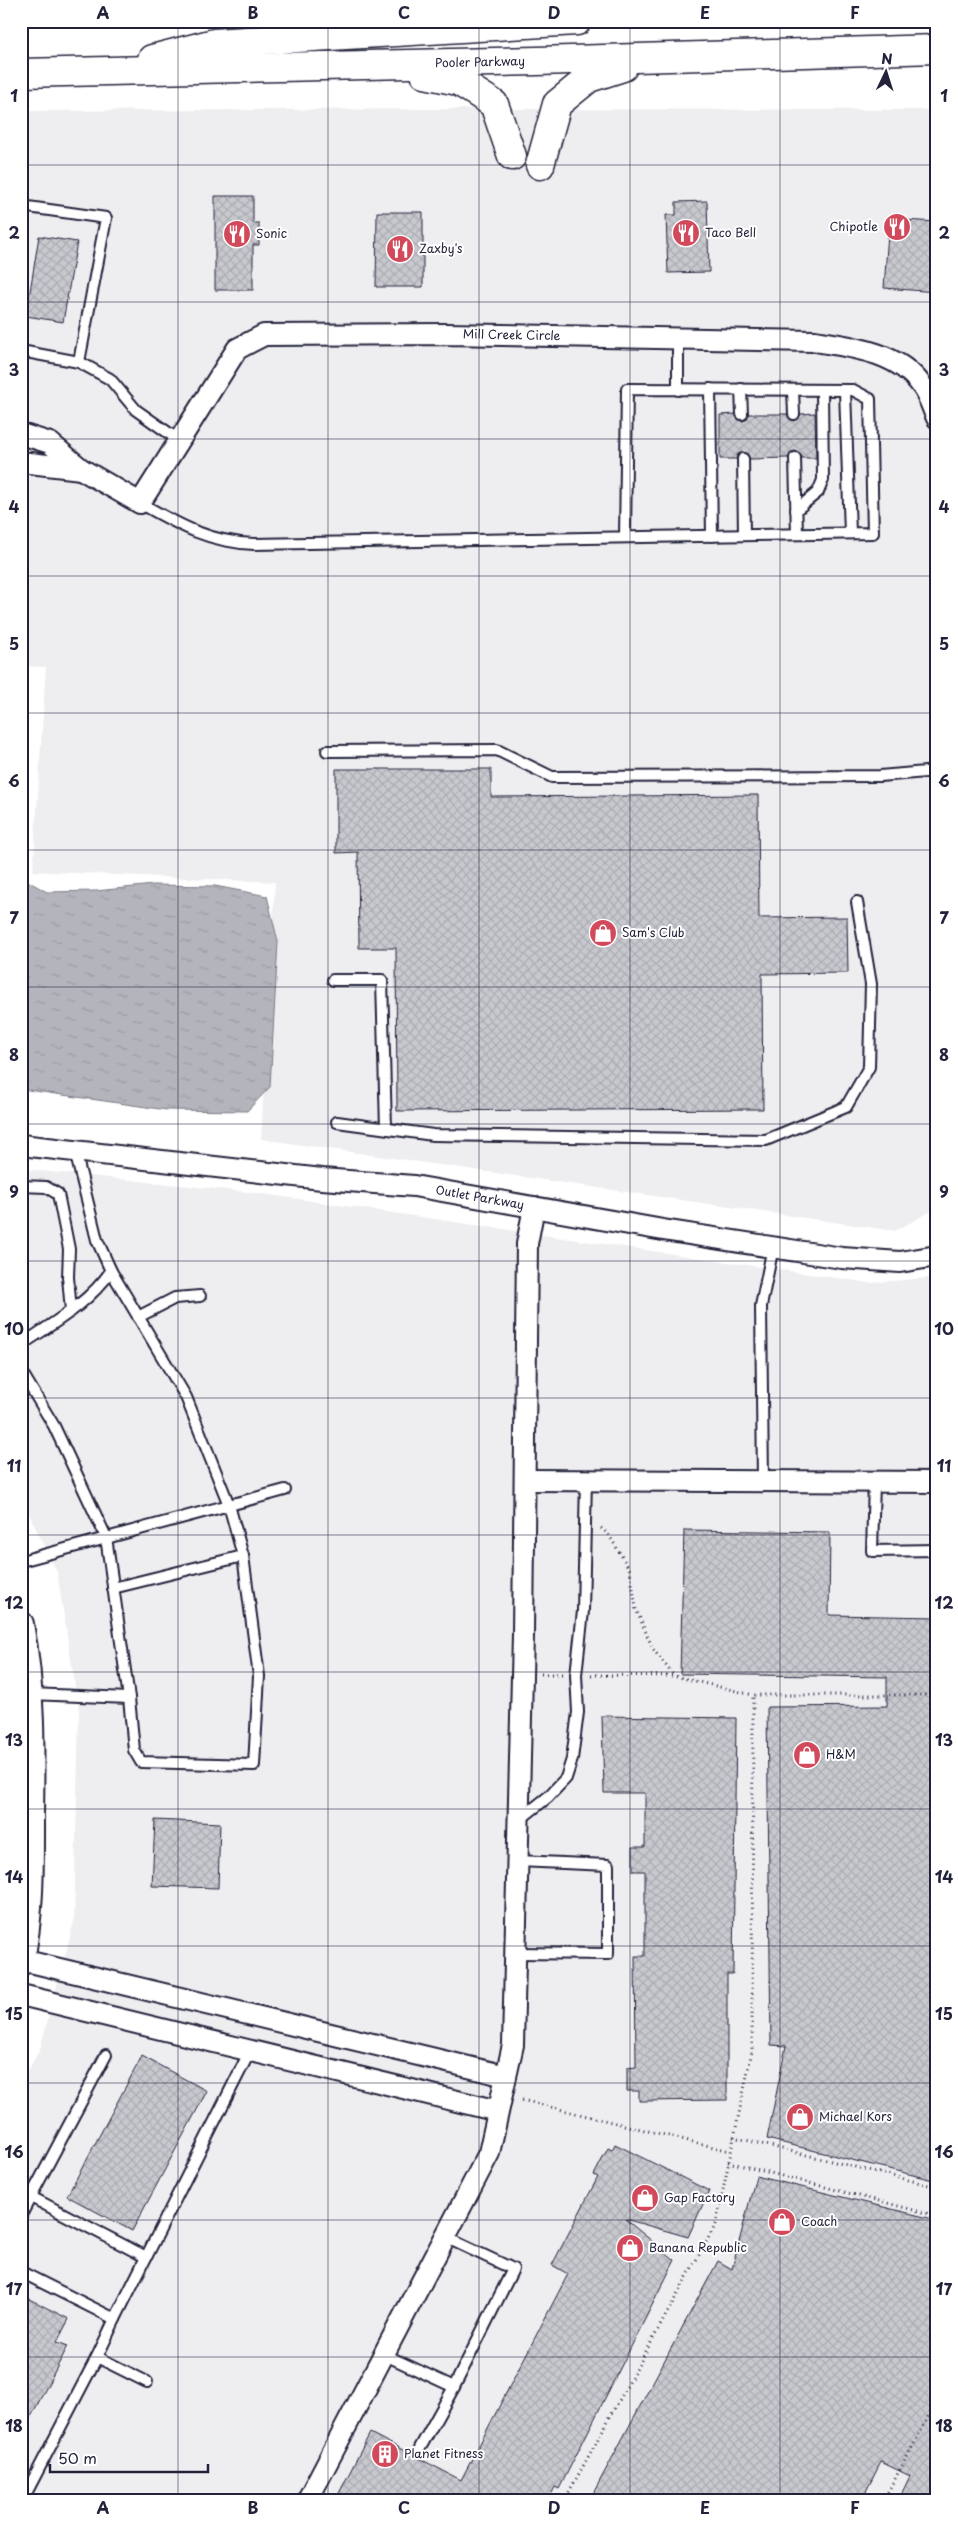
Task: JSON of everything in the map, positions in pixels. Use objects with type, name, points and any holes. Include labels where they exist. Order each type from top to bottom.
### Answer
[{"type":"main road","points":[[109,70],[214,42],[577,21]]},
{"type":"main road","name":"Pooler Parkway","points":[[21,73],[937,49]]},
{"type":"main road","points":[[540,165],[557,104],[589,78],[652,57]]},
{"type":"main road","points":[[379,65],[458,81],[494,104],[512,156]]},
{"type":"street","name":"Mill Creek Circle","points":[[140,503],[237,349],[264,335],[447,334],[678,340],[815,341],[860,348],[899,364],[922,386],[937,418]]},
{"type":"street","points":[[21,434],[50,443],[81,469],[140,503]]},
{"type":"street","points":[[21,462],[81,469]]},
{"type":"street","name":"Outlet Parkway","points":[[21,1145],[314,1178],[414,1186],[842,1258],[900,1262],[937,1256]]},
{"type":"street","points":[[308,2501],[489,2153],[512,2045],[522,1673],[527,1244],[534,1207]]},
{"type":"street","points":[[525,1480],[937,1482]]},
{"type":"street","points":[[21,1624],[26,1694],[31,1867],[26,1941],[21,1961],[502,2094]]},
{"type":"street","points":[[21,1995],[250,2050],[502,2094]]},
{"type":"lane","points":[[21,206],[106,218],[79,362]]},
{"type":"lane","points":[[678,340],[678,390]]},
{"type":"lane","points":[[21,351],[79,362],[110,378],[136,410],[180,441]]},
{"type":"lane","points":[[140,503],[186,530],[228,543],[712,536],[873,533],[870,399],[853,390],[627,389],[625,537]]},
{"type":"lane","points":[[710,389],[712,536]]},
{"type":"lane","points":[[741,389],[742,414]]},
{"type":"lane","points":[[794,390],[794,414]]},
{"type":"lane","points":[[796,510],[818,492],[823,480],[822,390]]},
{"type":"lane","points":[[845,390],[850,533]]},
{"type":"lane","points":[[795,458],[797,534]]},
{"type":"lane","points":[[743,459],[744,535]]},
{"type":"lane","points":[[327,751],[497,750],[552,777],[880,776],[937,771]]},
{"type":"lane","points":[[337,1122],[433,1135],[766,1140],[846,1107],[869,1067],[871,984],[857,902]]},
{"type":"lane","points":[[333,980],[382,980],[386,1128]]},
{"type":"lane","points":[[21,1371],[54,1426],[106,1537],[130,1698],[134,1750],[141,1762],[254,1765],[259,1676],[243,1556],[229,1505],[186,1397],[110,1271],[97,1240],[75,1151]]},
{"type":"lane","points":[[24,1186],[46,1187],[58,1194],[69,1248],[70,1311]]},
{"type":"lane","points":[[763,1481],[761,1306],[773,1247]]},
{"type":"lane","points":[[21,1345],[98,1290],[110,1271]]},
{"type":"lane","points":[[138,1317],[175,1298],[200,1296]]},
{"type":"lane","points":[[519,1820],[548,1797],[566,1778],[572,1759],[578,1712],[576,1674],[583,1611],[586,1480]]},
{"type":"lane","points":[[874,1482],[872,1551],[937,1550]]},
{"type":"lane","points":[[21,1561],[285,1490]]},
{"type":"lane","points":[[113,1588],[243,1556]]},
{"type":"lane","points":[[26,1694],[130,1698]]},
{"type":"lane","points":[[515,1953],[608,1954],[608,1865],[518,1861]]},
{"type":"lane","points":[[22,2501],[97,2357],[250,2050]]},
{"type":"lane","points":[[21,2215],[106,2055]]},
{"type":"lane","points":[[31,2197],[146,2257]]},
{"type":"lane","points":[[420,2448],[454,2387],[513,2269],[445,2237]]},
{"type":"lane","points":[[21,2272],[115,2319]]},
{"type":"lane","points":[[385,2355],[454,2387]]},
{"type":"lane","points":[[97,2357],[147,2382]]},
{"type":"path","points":[[585,1514],[610,1536],[630,1570],[636,1609],[653,1649],[674,1676]]},
{"type":"path","points":[[522,1673],[674,1676],[753,1694],[937,1695]]},
{"type":"path","points":[[564,2501],[716,2224],[752,2051],[753,1694]]},
{"type":"path","points":[[502,2094],[730,2151]]},
{"type":"path","points":[[733,2137],[937,2187]]},
{"type":"path","points":[[728,2162],[937,2216]]},
{"type":"path","points":[[883,2501],[937,2401]]},
{"type":"shaded area","points":[[469,109],[937,110],[937,1208],[895,1231],[261,1139],[275,882],[33,871],[46,667],[21,666],[21,111]]},
{"type":"shaded area","points":[[21,1169],[257,1193],[870,1283],[937,1277],[937,2501],[21,2501],[21,2083],[40,2049],[74,1922],[79,1711],[57,1572],[21,1498]]},
{"type":"water","points":[[21,854],[24,879],[47,892],[96,891],[153,885],[215,886],[267,896],[278,942],[270,1087],[247,1111],[167,1110],[21,1089]]},
{"type":"building","name":"Sonic","points":[[215,196],[253,196],[253,223],[259,223],[259,245],[253,245],[253,290],[215,290]]},
{"type":"building","points":[[707,201],[709,272],[668,273],[666,215],[676,215],[676,202]]},
{"type":"building","name":"Zaxby's","points":[[377,212],[423,212],[423,287],[376,287]]},
{"type":"building","points":[[889,219],[937,222],[937,292],[884,288]]},
{"type":"building","points":[[39,236],[77,242],[63,322],[26,316]]},
{"type":"building","points":[[815,413],[816,458],[802,458],[801,454],[795,451],[791,452],[788,458],[750,459],[747,453],[742,452],[737,455],[736,459],[720,459],[720,415],[735,414],[742,421],[746,420],[749,414],[787,414],[794,421],[801,414]]},
{"type":"building","name":"Sam's Club","points":[[336,769],[491,769],[491,797],[758,795],[759,918],[847,917],[848,973],[762,974],[763,1109],[397,1111],[396,948],[359,948],[358,852],[336,853]]},
{"type":"building","points":[[684,1530],[830,1532],[829,1615],[937,1617],[937,2181],[767,2139],[786,2046],[771,2045],[767,1707],[887,1706],[887,1677],[680,1674]]},
{"type":"building","points":[[602,1716],[736,1718],[733,1974],[727,1974],[727,2100],[639,2101],[639,2091],[627,2091],[627,2068],[636,2067],[635,1956],[645,1956],[645,1871],[633,1871],[633,1847],[645,1847],[645,1793],[604,1793]]},
{"type":"building","points":[[155,1820],[220,1823],[218,1888],[152,1886]]},
{"type":"building","points":[[142,2056],[207,2091],[132,2231],[67,2196]]},
{"type":"building","points":[[615,2144],[709,2191],[688,2237],[625,2219],[675,2260],[559,2489],[555,2487],[548,2501],[335,2501],[370,2433],[461,2480],[568,2274],[552,2265],[598,2177],[594,2175],[608,2148],[612,2150]]},
{"type":"building","points":[[756,2176],[937,2220],[937,2501],[898,2501],[910,2476],[881,2462],[861,2501],[589,2501],[718,2261],[732,2269]]},
{"type":"building","points":[[21,2295],[69,2319],[57,2342],[68,2346],[21,2436]]},
{"type":"place","name":"Chipotle","points":[[897,227]]},
{"type":"place","name":"Taco Bell","points":[[686,233]]},
{"type":"place","name":"Sonic","points":[[237,234]]},
{"type":"place","name":"Zaxby's","points":[[400,249]]},
{"type":"place","name":"Sam's Club","points":[[603,933]]},
{"type":"place","name":"H&M","points":[[807,1755]]},
{"type":"place","name":"Michael Kors","points":[[800,2117]]},
{"type":"place","name":"Gap Factory","points":[[645,2198]]},
{"type":"place","name":"Coach","points":[[782,2222]]},
{"type":"place","name":"Banana Republic","points":[[630,2248]]},
{"type":"place","name":"Planet Fitness","points":[[385,2454]]}]
